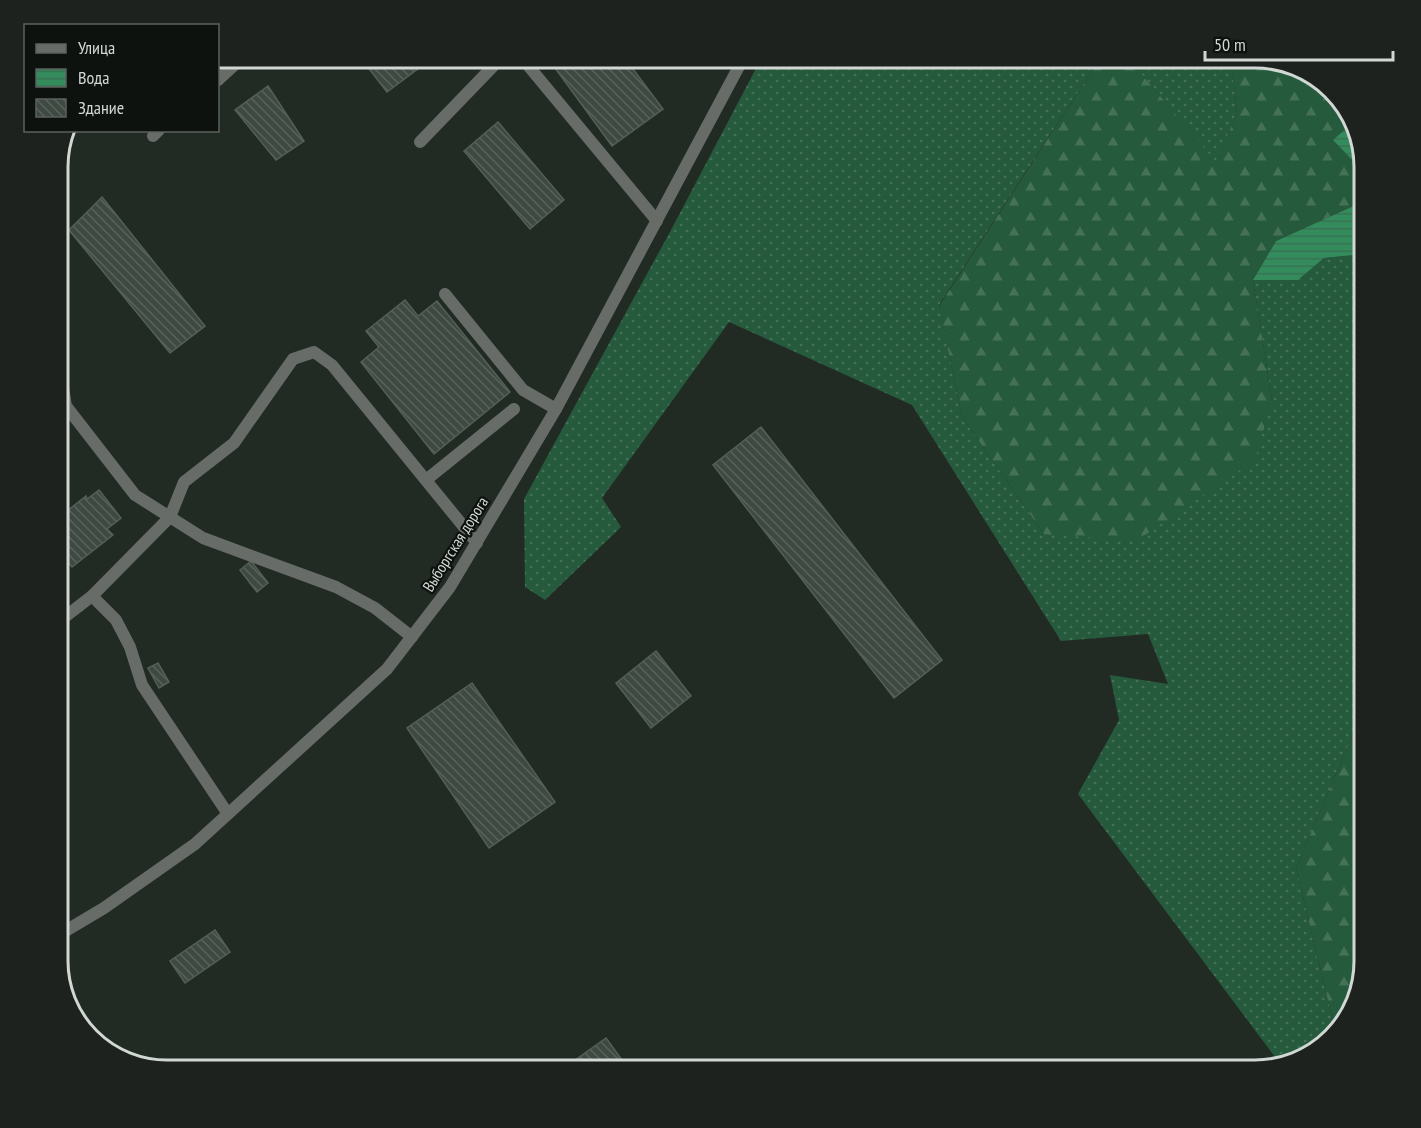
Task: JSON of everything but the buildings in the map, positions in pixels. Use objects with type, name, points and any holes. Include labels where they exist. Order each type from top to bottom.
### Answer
[{"type":"street","points":[[219,79],[231,68]]},
{"type":"street","points":[[420,142],[491,68]]},
{"type":"street","points":[[530,68],[657,221]]},
{"type":"street","name":"Выборгская дорога","points":[[68,929],[104,908],[195,844],[387,669],[412,637],[450,587],[556,409],[738,68]]},
{"type":"street","points":[[445,294],[523,390],[556,409]]},
{"type":"street","points":[[68,615],[92,596],[170,517],[184,482],[234,443],[292,359],[314,352],[332,365],[477,543]]},
{"type":"street","points":[[68,409],[135,495],[203,538],[336,587],[375,608],[412,637]]},
{"type":"street","points":[[426,480],[513,409]]},
{"type":"street","points":[[92,596],[116,620],[130,648],[142,685],[228,814]]},
{"type":"green space","points":[[756,68],[1094,68],[939,305],[962,417],[1044,534],[1272,400],[1253,280],[1298,280],[1324,258],[1354,255],[1354,507],[1343,507],[1354,520],[1354,732],[1296,868],[1333,1021],[1320,1036],[1292,1053],[1276,1058],[1078,794],[1119,720],[1110,675],[1168,684],[1148,634],[1061,641],[912,405],[729,322],[602,498],[621,527],[545,600],[525,587],[524,499],[671,230]]},
{"type":"green space","points":[[1094,68],[1136,68],[1216,162],[1237,113],[1232,68],[1274,69],[1292,75],[1320,92],[1333,106],[1343,123],[1346,130],[1334,140],[1354,161],[1354,206],[1276,241],[1253,280],[1272,400],[1255,460],[1136,541],[1044,534],[962,417],[939,306]]},
{"type":"green space","points":[[1136,68],[1232,68],[1237,113],[1216,163]]},
{"type":"green space","points":[[1342,507],[1354,507],[1354,521]]},
{"type":"green space","points":[[1354,732],[1354,961],[1352,981],[1346,999],[1333,1021],[1296,868]]},
{"type":"water","points":[[1345,129],[1354,161],[1333,140]]},
{"type":"water","points":[[1354,206],[1354,255],[1324,258],[1298,280],[1253,280],[1276,241]]}]
